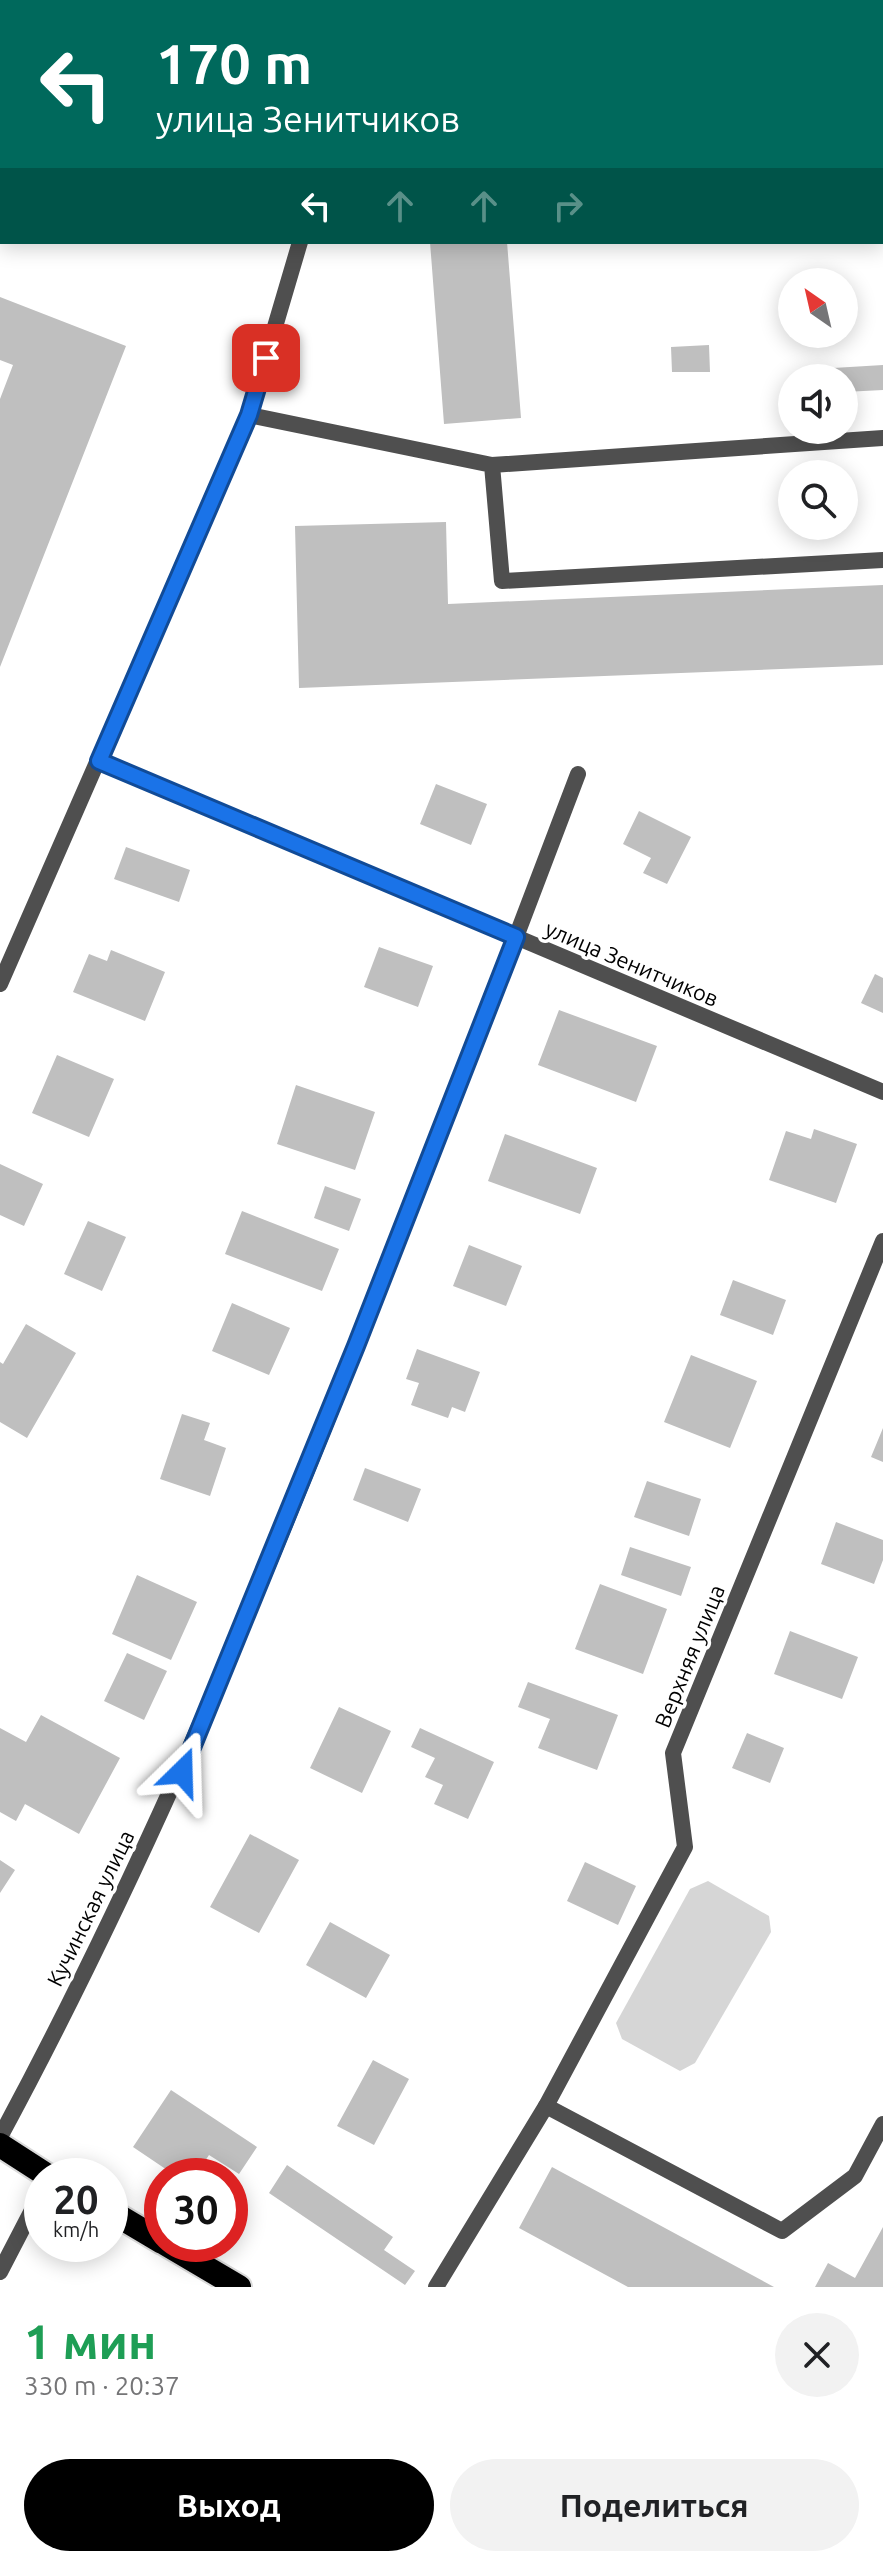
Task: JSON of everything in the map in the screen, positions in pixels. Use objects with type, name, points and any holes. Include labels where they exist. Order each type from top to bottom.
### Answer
[{"type":"highway","points":[[0,2145],[24,2160]]},
{"type":"highway","points":[[196,2262],[239,2287]]},
{"type":"street","points":[[0,984],[249,415],[299,244]]},
{"type":"street","points":[[249,415],[492,465],[883,438]]},
{"type":"street","points":[[492,465],[502,581],[883,560]]},
{"type":"street","name":"улица Зенитчиков","points":[[99,761],[883,1092]]},
{"type":"street","name":"Кучинская улица","points":[[0,2137],[182,1772],[356,1346],[578,774]]},
{"type":"street","name":"Верхняя улица","points":[[436,2287],[546,2106],[685,1847],[673,1753],[883,1241]]},
{"type":"street","points":[[546,2106],[782,2231],[855,2176],[883,2124]]},
{"type":"street","points":[[0,2272],[24,2226]]},
{"type":"shaded area","points":[[708,1881],[769,1916],[771,1932],[695,2063],[680,2071],[622,2039],[616,2023],[690,1889]]},
{"type":"building","points":[[430,244],[507,244],[521,418],[444,424]]},
{"type":"building","points":[[0,297],[126,346],[0,667],[0,399],[13,365],[0,360]]},
{"type":"building","points":[[709,345],[710,372],[672,372],[671,347]]},
{"type":"building","points":[[883,365],[883,390],[858,391],[858,367]]},
{"type":"building","points":[[446,522],[448,604],[883,585],[883,665],[299,688],[295,526]]},
{"type":"building","points":[[436,784],[487,804],[471,845],[420,824]]},
{"type":"building","points":[[639,811],[691,837],[667,884],[643,873],[651,858],[623,844]]},
{"type":"building","points":[[126,847],[190,870],[179,902],[114,879]]},
{"type":"building","points":[[379,947],[433,966],[418,1007],[364,987]]},
{"type":"building","points":[[111,950],[165,972],[145,1021],[73,992],[89,954],[107,961]]},
{"type":"building","points":[[875,974],[883,978],[883,1013],[861,1003]]},
{"type":"building","points":[[559,1010],[657,1046],[636,1102],[538,1065]]},
{"type":"building","points":[[57,1055],[114,1079],[89,1137],[32,1113]]},
{"type":"building","points":[[296,1085],[375,1112],[355,1170],[277,1144]]},
{"type":"building","points":[[814,1129],[857,1144],[836,1203],[769,1180],[786,1131],[811,1139]]},
{"type":"building","points":[[505,1134],[597,1168],[580,1214],[488,1181]]},
{"type":"building","points":[[0,1164],[43,1184],[24,1226],[0,1215]]},
{"type":"building","points":[[325,1186],[361,1199],[349,1231],[314,1218]]},
{"type":"building","points":[[242,1211],[339,1249],[322,1291],[225,1254]]},
{"type":"building","points":[[88,1221],[126,1237],[102,1291],[64,1274]]},
{"type":"building","points":[[469,1245],[522,1266],[506,1306],[453,1286]]},
{"type":"building","points":[[733,1280],[786,1300],[773,1335],[720,1315]]},
{"type":"building","points":[[232,1303],[290,1328],[269,1375],[212,1351]]},
{"type":"building","points":[[26,1324],[76,1353],[27,1438],[0,1422],[0,1362],[3,1364]]},
{"type":"building","points":[[417,1349],[480,1372],[465,1412],[452,1407],[448,1418],[411,1405],[419,1383],[406,1379]]},
{"type":"building","points":[[691,1355],[757,1381],[730,1448],[664,1422]]},
{"type":"building","points":[[182,1414],[210,1423],[204,1440],[226,1448],[210,1496],[160,1479]]},
{"type":"building","points":[[883,1428],[883,1462],[871,1457]]},
{"type":"building","points":[[365,1468],[421,1489],[408,1522],[353,1500]]},
{"type":"building","points":[[647,1481],[701,1499],[689,1536],[634,1517]]},
{"type":"building","points":[[836,1522],[883,1540],[883,1560],[874,1584],[821,1564]]},
{"type":"building","points":[[630,1547],[691,1567],[681,1596],[621,1575]]},
{"type":"building","points":[[137,1575],[197,1602],[171,1660],[112,1634]]},
{"type":"building","points":[[600,1584],[667,1609],[643,1674],[575,1649]]},
{"type":"building","points":[[790,1631],[858,1657],[842,1699],[774,1674]]},
{"type":"building","points":[[127,1653],[167,1671],[144,1720],[104,1701]]},
{"type":"building","points":[[528,1682],[618,1715],[597,1770],[538,1748],[550,1719],[518,1707]]},
{"type":"building","points":[[339,1707],[391,1731],[362,1793],[310,1768]]},
{"type":"building","points":[[41,1715],[120,1758],[79,1834],[25,1804],[16,1821],[0,1812],[0,1728],[26,1742]]},
{"type":"building","points":[[420,1728],[494,1762],[468,1819],[434,1804],[443,1785],[425,1777],[435,1758],[411,1747]]},
{"type":"building","points":[[747,1733],[784,1748],[770,1783],[732,1768]]},
{"type":"building","points":[[250,1834],[299,1860],[259,1933],[210,1907]]},
{"type":"building","points":[[0,1860],[15,1870],[0,1893]]},
{"type":"building","points":[[585,1862],[636,1886],[618,1925],[567,1901]]},
{"type":"building","points":[[330,1922],[390,1955],[366,1998],[306,1965]]},
{"type":"building","points":[[373,2060],[409,2079],[374,2145],[337,2126]]},
{"type":"building","points":[[171,2090],[257,2147],[248,2160],[248,2158],[214,2158],[209,2155],[207,2158],[149,2158],[133,2147]]},
{"type":"building","points":[[287,2165],[393,2237],[384,2250],[415,2271],[405,2285],[269,2193]]},
{"type":"building","points":[[552,2167],[774,2287],[628,2287],[519,2228]]},
{"type":"building","points":[[883,2227],[883,2287],[815,2287],[828,2263],[855,2278]]},
{"type":"route","points":[[182,1772],[356,1346],[516,937],[99,761],[249,415],[266,358]]}]
